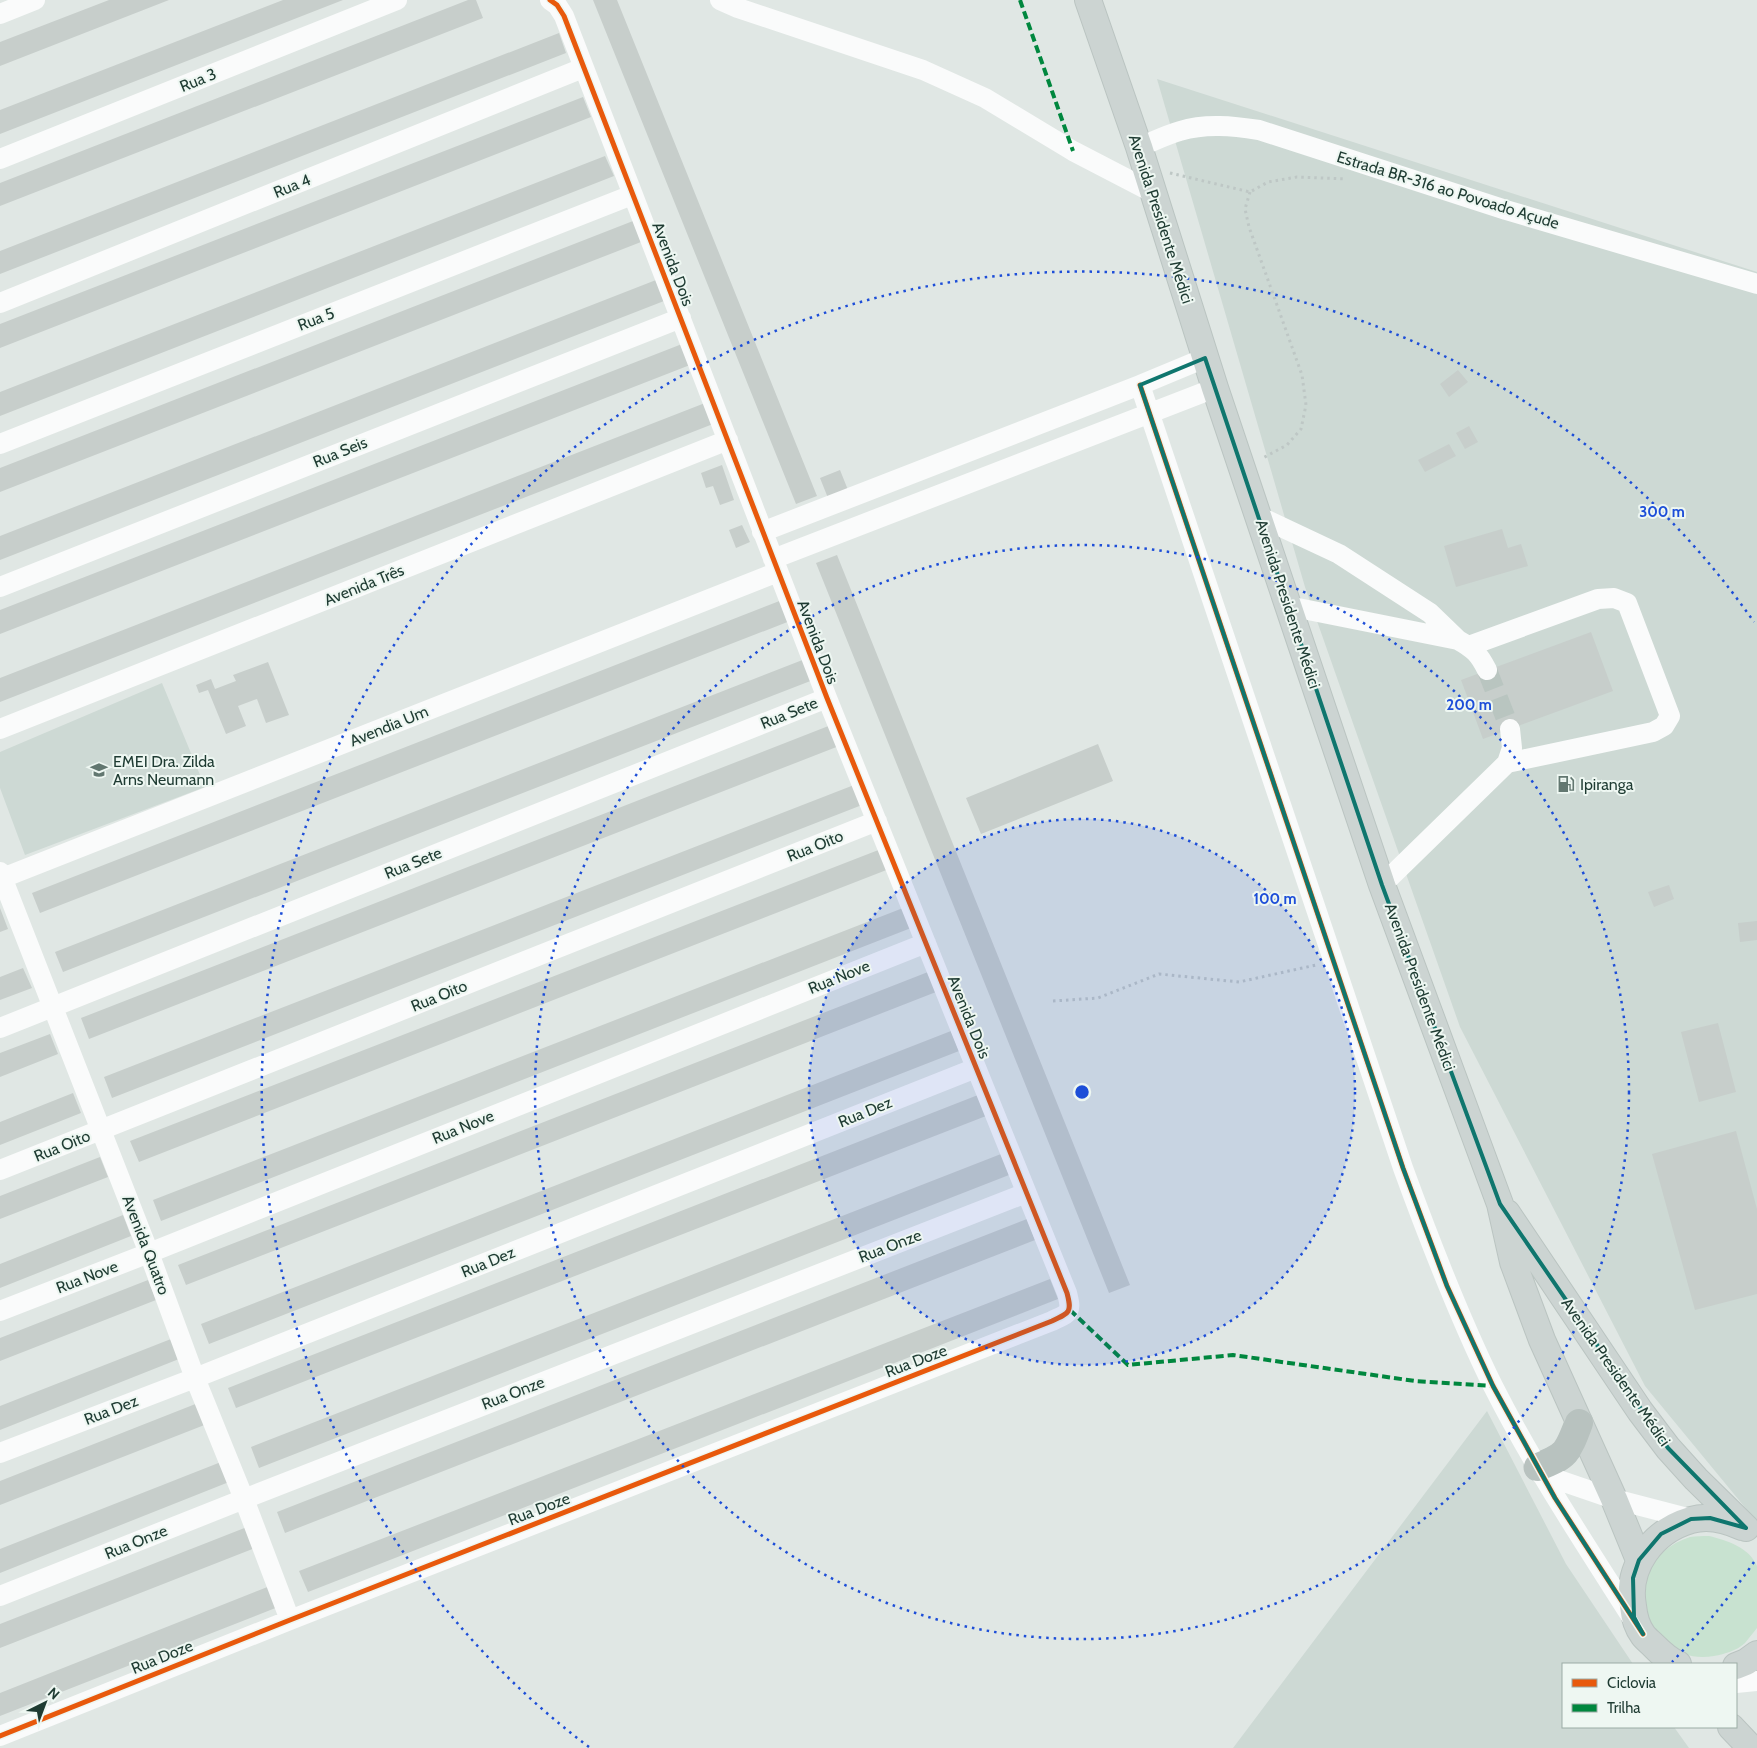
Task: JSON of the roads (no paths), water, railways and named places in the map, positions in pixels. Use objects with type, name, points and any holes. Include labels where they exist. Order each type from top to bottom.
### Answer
[{"type":"highway","points":[[1540,1470],[1558,1459],[1566,1451],[1572,1442],[1579,1423]]},
{"type":"main road","name":"Avenida Presidente Médici","points":[[1088,0],[1145,169],[1205,358],[1382,885],[1500,1204],[1513,1262],[1542,1340],[1614,1499],[1639,1560]]},
{"type":"main road","name":"Avenida Presidente Médici","points":[[1500,1204],[1640,1411],[1662,1440],[1696,1479],[1752,1534]]},
{"type":"main road","points":[[1674,1663],[1642,1634],[1634,1616],[1631,1597],[1633,1578],[1639,1560],[1661,1534],[1691,1520],[1710,1518],[1729,1521],[1752,1534]]},
{"type":"main road","points":[[1737,1666],[1757,1654]]},
{"type":"main road","points":[[1732,1728],[1751,1748]]},
{"type":"street","points":[[0,14],[35,0]]},
{"type":"street","name":"Rua 3","points":[[0,159],[397,0]]},
{"type":"street","name":"Avenida Dois","points":[[550,0],[558,5],[564,16],[826,698],[1067,1293]]},
{"type":"street","points":[[720,0],[738,8],[923,70],[984,98],[1073,151],[1145,169]]},
{"type":"street","name":"Rua 4","points":[[0,303],[583,68]]},
{"type":"street","name":"Estrada BR-316 ao Povoado Açude","points":[[1145,169],[1180,131],[1201,127],[1231,126],[1259,130],[1506,210],[1757,284]]},
{"type":"street","name":"Rua 5","points":[[0,444],[632,195]]},
{"type":"street","name":"Rua Seis","points":[[0,587],[681,318]]},
{"type":"street","points":[[762,532],[1140,386],[1205,358]]},
{"type":"street","points":[[1140,386],[1403,1168],[1447,1286],[1493,1386],[1540,1470],[1642,1634]]},
{"type":"street","name":"Avendia Um","points":[[1,876],[1215,388]]},
{"type":"street","name":"Avenida Três","points":[[0,729],[728,440]]},
{"type":"street","points":[[1258,516],[1339,554],[1430,613],[1480,656],[1487,670]]},
{"type":"street","points":[[1288,606],[1464,643],[1598,599],[1614,598],[1626,603],[1670,716],[1664,726],[1653,732],[1507,763]]},
{"type":"street","name":"Rua Sete","points":[[0,1028],[826,698]]},
{"type":"street","points":[[1382,885],[1507,763],[1512,748],[1510,729]]},
{"type":"street","name":"Rua Oito","points":[[0,1170],[877,821]]},
{"type":"street","name":"Avenida Quatro","points":[[1,876],[290,1620]]},
{"type":"street","name":"Rua Nove","points":[[0,1311],[926,942]]},
{"type":"street","name":"Rua Dez","points":[[0,1453],[195,1378],[976,1068]]},
{"type":"street","name":"Rua Onze","points":[[0,1596],[244,1498],[1026,1193]]},
{"type":"street","name":"Rua Doze","points":[[0,1736],[290,1620],[1065,1316],[1070,1310],[1067,1293]]},
{"type":"street","points":[[1540,1470],[1614,1499],[1691,1520]]},
{"type":"street","points":[[1737,1683],[1757,1681]]},
{"type":"tunnel","points":[[1487,670],[1510,729]]},
{"type":"place","name":"EMEI Dra. Zilda Arns Neumann","points":[[99,770]]},
{"type":"place","name":"Ipiranga","points":[[1566,784]]}]
